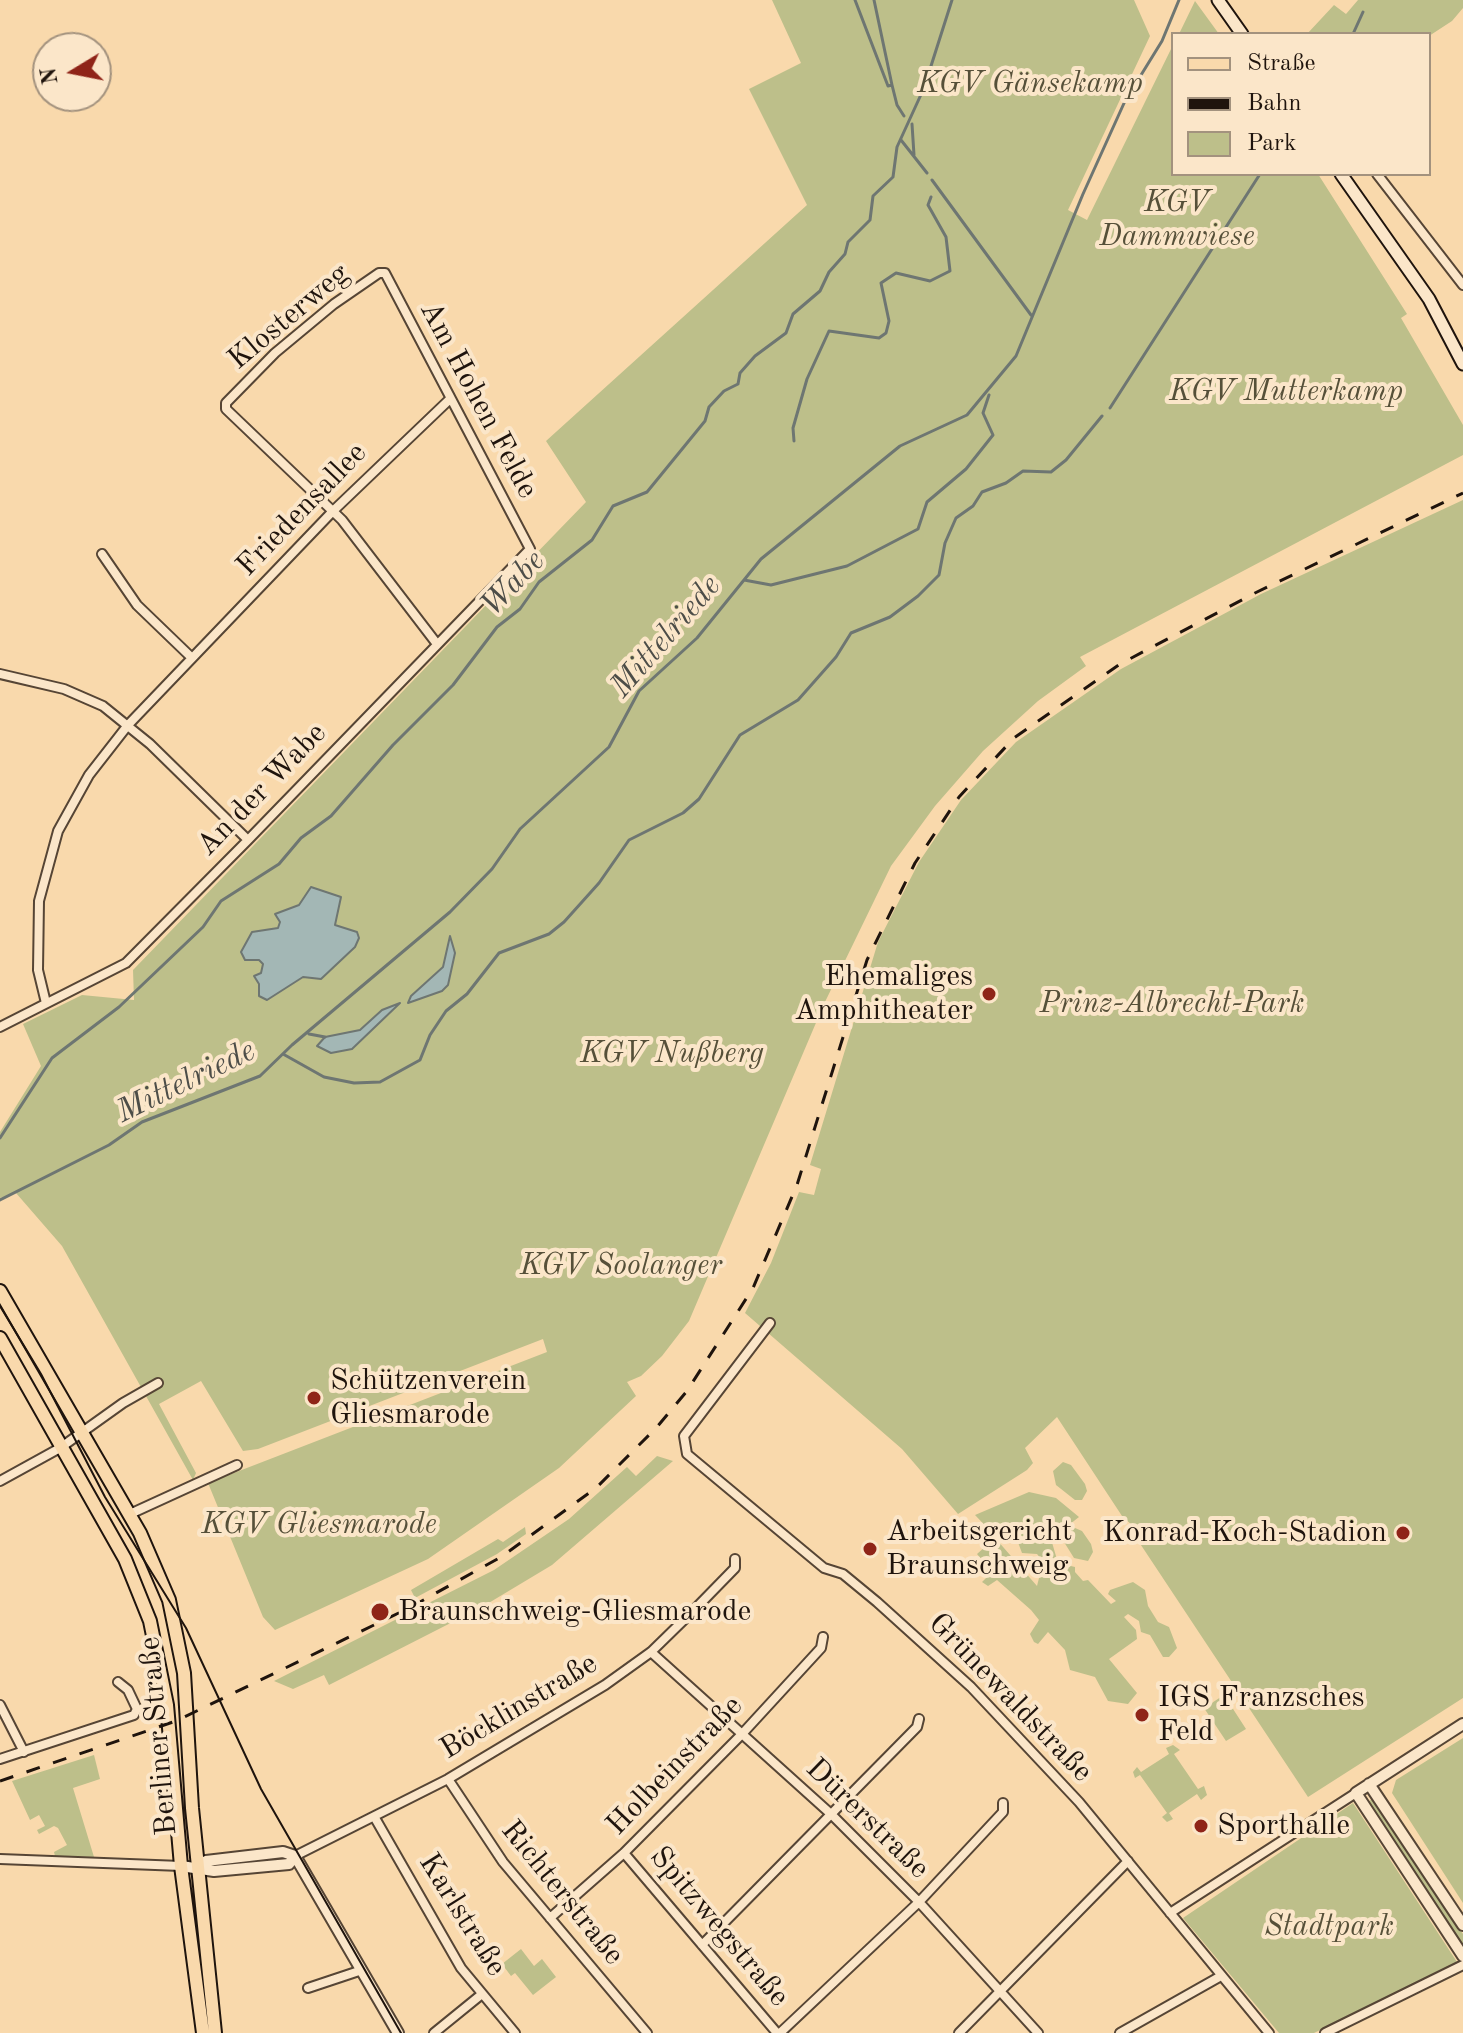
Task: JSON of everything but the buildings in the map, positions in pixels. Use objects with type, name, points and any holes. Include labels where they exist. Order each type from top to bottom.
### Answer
[{"type":"main road","points":[[1218,0],[1241,32]]},
{"type":"main road","points":[[1342,176],[1429,299],[1463,364]]},
{"type":"main road","name":"Berliner Straße","points":[[0,1291],[130,1514],[160,1572],[177,1630],[184,1673],[197,1866],[215,2033]]},
{"type":"main road","name":"Berliner Straße","points":[[0,1338],[125,1559],[150,1621],[165,1692],[181,1866],[203,2033]]},
{"type":"street","points":[[1379,176],[1463,285]]},
{"type":"street","name":"Klosterweg","points":[[333,511],[226,409],[226,403],[275,353],[334,304],[379,273],[385,273]]},
{"type":"street","name":"Am Hohen Felde","points":[[385,273],[530,549]]},
{"type":"street","name":"Friedensallee","points":[[46,1003],[38,970],[39,901],[46,867],[72,803],[128,725],[333,511],[450,399]]},
{"type":"street","points":[[333,511],[437,644]]},
{"type":"street","name":"An der Wabe","points":[[0,1027],[126,963],[530,549]]},
{"type":"street","points":[[102,554],[137,605],[192,658]]},
{"type":"street","points":[[0,674],[64,689],[103,706],[128,725],[248,840]]},
{"type":"street","name":"Grünewaldstraße","points":[[770,1323],[684,1436],[687,1454],[824,1568],[843,1574],[929,1646],[1024,1741],[1128,1861],[1269,2033]]},
{"type":"street","points":[[0,1481],[60,1448],[158,1383]]},
{"type":"street","points":[[130,1514],[237,1465]]},
{"type":"street","name":"Böcklinstraße","points":[[295,1856],[448,1779],[580,1701],[651,1652],[717,1588],[735,1568],[735,1559]]},
{"type":"street","name":"Holbeinstraße","points":[[550,1918],[624,1853],[742,1734],[821,1648],[823,1637]]},
{"type":"street","name":"Dürerstraße","points":[[651,1652],[832,1815],[919,1902],[1038,2033]]},
{"type":"street","points":[[0,1759],[134,1715],[137,1709],[128,1690],[118,1682]]},
{"type":"street","points":[[0,1705],[24,1752]]},
{"type":"street","points":[[702,1945],[917,1727],[919,1719]]},
{"type":"street","points":[[1170,1913],[1463,1724]]},
{"type":"street","name":"Richterstraße","points":[[448,1779],[487,1840],[647,2033]]},
{"type":"street","points":[[1369,1784],[1463,1925]]},
{"type":"street","points":[[1356,1793],[1463,1956]]},
{"type":"street","points":[[779,2033],[919,1902],[1003,1812],[1003,1803]]},
{"type":"street","name":"Karlstraße","points":[[375,1818],[450,1951],[515,2033]]},
{"type":"street","points":[[0,1859],[197,1866],[206,1861],[289,1852],[295,1856],[398,2033]]},
{"type":"street","name":"Spitzwegstraße","points":[[624,1853],[779,2033]]},
{"type":"street","points":[[959,2033],[1128,1861]]},
{"type":"street","points":[[1325,2033],[1463,1965]]},
{"type":"street","points":[[308,1988],[362,1970]]},
{"type":"street","points":[[1120,2033],[1221,1976]]},
{"type":"street","points":[[434,2033],[482,1994]]},
{"type":"green space","points":[[772,0],[1134,0],[1150,36],[1068,210],[1087,220],[1171,49],[1171,176],[1319,176],[1407,314],[1401,318],[1463,425],[1463,455],[1080,657],[1086,666],[1038,701],[983,751],[935,806],[891,866],[824,1004],[689,1321],[662,1356],[641,1376],[627,1382],[636,1396],[559,1468],[428,1559],[275,1630],[263,1617],[208,1483],[547,1352],[543,1339],[258,1449],[243,1451],[201,1381],[159,1404],[196,1473],[193,1480],[62,1246],[16,1193],[0,1198],[0,1132],[41,1066],[23,1024],[82,995],[134,1000],[133,970],[586,502],[546,441],[807,205],[749,89],[801,63]]},
{"type":"green space","points":[[1358,0],[1463,0],[1463,8],[1452,21],[1431,35],[1431,32],[1309,32],[1334,5],[1346,14]]},
{"type":"green space","points":[[1195,1],[1218,32],[1180,32]]},
{"type":"green space","name":"Prinz-Albrecht-Park","points":[[1463,500],[1463,1698],[1308,1797],[1133,1533],[1133,1526],[1122,1516],[1057,1417],[1025,1448],[1033,1463],[1027,1470],[958,1514],[902,1449],[745,1313],[771,1263],[799,1192],[814,1195],[821,1169],[810,1165],[878,942],[919,862],[961,800],[1016,742],[1121,669],[1261,594]]},
{"type":"green space","points":[[657,1456],[673,1461],[552,1565],[482,1607],[329,1685],[324,1675],[293,1689],[274,1681],[494,1570],[569,1519],[627,1467],[636,1476]]},
{"type":"green space","points":[[1063,1462],[1071,1465],[1085,1484],[1087,1491],[1082,1500],[1075,1500],[1056,1485],[1053,1471]]},
{"type":"green space","points":[[1029,1492],[1056,1498],[1079,1517],[1051,1539],[1058,1563],[1075,1567],[1075,1572],[1083,1581],[1088,1580],[1111,1604],[1116,1601],[1108,1594],[1110,1590],[1133,1582],[1145,1590],[1148,1606],[1158,1622],[1169,1627],[1177,1648],[1169,1657],[1163,1657],[1150,1635],[1141,1632],[1139,1621],[1128,1614],[1124,1617],[1136,1630],[1137,1639],[1109,1659],[1137,1693],[1128,1704],[1108,1701],[1095,1677],[1070,1670],[1065,1650],[1048,1632],[1038,1644],[1034,1642],[1030,1634],[1039,1620],[1031,1610],[997,1580],[988,1586],[982,1582],[992,1572],[977,1554],[996,1537],[975,1515]],"holes":[[[1009,1526],[1019,1531],[1016,1537],[1022,1553],[1037,1554],[1051,1571],[1039,1578],[1037,1586],[997,1540]]]},
{"type":"green space","points":[[525,1527],[526,1534],[497,1554],[415,1598],[411,1590],[498,1539],[503,1542]]},
{"type":"green space","points":[[1075,1528],[1082,1531],[1091,1544],[1093,1552],[1088,1561],[1074,1558],[1064,1542],[1067,1532]]},
{"type":"green space","points":[[1224,1695],[1246,1729],[1226,1741],[1204,1708]]},
{"type":"green space","name":"Stadtpark","points":[[1463,1738],[1463,1903],[1392,1793],[1396,1780]]},
{"type":"green space","points":[[1173,1745],[1180,1750],[1174,1754],[1198,1789],[1204,1786],[1207,1795],[1201,1800],[1197,1794],[1169,1813],[1173,1819],[1167,1822],[1162,1817],[1167,1813],[1140,1775],[1135,1778],[1133,1772],[1137,1767],[1141,1772],[1169,1754],[1166,1748]]},
{"type":"green space","points":[[94,1755],[100,1779],[73,1788],[94,1857],[55,1856],[54,1852],[67,1845],[58,1828],[54,1826],[39,1834],[37,1830],[45,1826],[39,1815],[30,1820],[12,1781]]},
{"type":"green space","points":[[1373,1798],[1463,1934],[1463,1948],[1367,1803]]},
{"type":"green space","name":"Stadtpark","points":[[1353,1803],[1457,1962],[1314,2033],[1279,2033],[1183,1918]]},
{"type":"green space","points":[[521,1949],[534,1966],[542,1959],[556,1977],[533,1995],[515,1973],[511,1976],[502,1964]]},
{"type":"shaded area","points":[[311,887],[341,897],[335,925],[357,932],[359,938],[355,947],[321,979],[303,977],[267,1000],[259,996],[259,984],[254,976],[261,973],[263,964],[259,960],[245,960],[241,952],[252,932],[278,928],[280,922],[275,914],[299,905]]},
{"type":"shaded area","points":[[450,936],[455,953],[448,985],[442,991],[408,1003],[411,996],[443,967]]},
{"type":"shaded area","points":[[400,1003],[352,1049],[331,1053],[317,1046],[325,1037],[360,1030],[382,1010]]},
{"type":"waterway","points":[[855,0],[888,86],[892,85],[897,105],[904,116]]},
{"type":"waterway","points":[[874,0],[892,85]]},
{"type":"waterway","name":"Wabe","points":[[0,1138],[52,1058],[119,1007],[203,927],[221,901],[279,864],[301,838],[331,816],[393,745],[453,685],[497,627],[520,609],[539,582],[592,540],[613,506],[647,492],[705,421],[709,407],[724,391],[738,384],[740,373],[755,356],[786,333],[793,314],[820,291],[829,272],[845,254],[848,242],[870,220],[873,196],[893,177],[897,147],[924,88],[952,0]]},
{"type":"waterway","name":"Mittelriede","points":[[0,1200],[109,1145],[142,1122],[260,1076],[292,1045],[450,912],[492,869],[520,829],[609,747],[639,691],[697,638],[761,559],[900,446],[967,415],[1016,356],[1125,101],[1162,41],[1179,0]]},
{"type":"waterway","points":[[1354,32],[1363,12]]},
{"type":"waterway","points":[[912,124],[914,155]]},
{"type":"waterway","points":[[901,140],[927,173]]},
{"type":"waterway","points":[[1110,408],[1259,176]]},
{"type":"waterway","points":[[932,180],[1031,315]]},
{"type":"waterway","points":[[794,441],[793,428],[807,379],[829,331],[879,338],[886,333],[889,321],[881,283],[896,273],[930,281],[950,271],[946,237],[928,205],[931,197]]},
{"type":"waterway","points":[[744,580],[771,585],[847,566],[918,529],[927,502],[966,469],[993,435],[983,413],[989,395]]},
{"type":"waterway","points":[[283,1054],[324,1077],[354,1083],[380,1082],[420,1060],[430,1035],[446,1011],[467,994],[499,953],[549,934],[564,922],[599,883],[629,840],[683,813],[699,799],[740,735],[798,700],[836,657],[851,633],[890,617],[939,575],[945,543],[956,518],[973,506],[982,492],[1006,483],[1023,471],[1051,472],[1066,460],[1102,416]]},
{"type":"waterway","points":[[309,1034],[325,1037]]},
{"type":"tram line","points":[[0,1306],[41,1374],[105,1497],[186,1628],[261,1789],[401,2033]]},
{"type":"railway","points":[[0,1781],[176,1721],[409,1608],[501,1557],[596,1488],[657,1427],[687,1391],[753,1288],[797,1185],[867,960],[915,863],[959,797],[1014,738],[1120,664],[1255,593],[1463,493]]},
{"type":"place","name":"Ehemaliges Amphitheater","points":[[989,994]]},
{"type":"place","name":"Schützenverein Gliesmarode","points":[[314,1398]]},
{"type":"place","name":"Konrad-Koch-Stadion","points":[[1403,1533]]},
{"type":"place","name":"Arbeitsgericht Braunschweig","points":[[870,1549]]},
{"type":"place","name":"Braunschweig-Gliesmarode","points":[[380,1612]]},
{"type":"place","name":"IGS Franzsches Feld","points":[[1142,1715]]},
{"type":"place","name":"Sporthalle","points":[[1201,1826]]},
{"type":"park label","name":"KGV Gänsekamp","points":[[1030,84]]},
{"type":"park label","name":"KGV Dammwiese","points":[[1177,220]]},
{"type":"park label","name":"KGV Mutterkamp","points":[[1286,392]]},
{"type":"park label","name":"KGV Nußberg","points":[[672,1054]]},
{"type":"park label","name":"KGV Soolanger","points":[[621,1266]]},
{"type":"park label","name":"KGV Gliesmarode","points":[[319,1525]]}]
